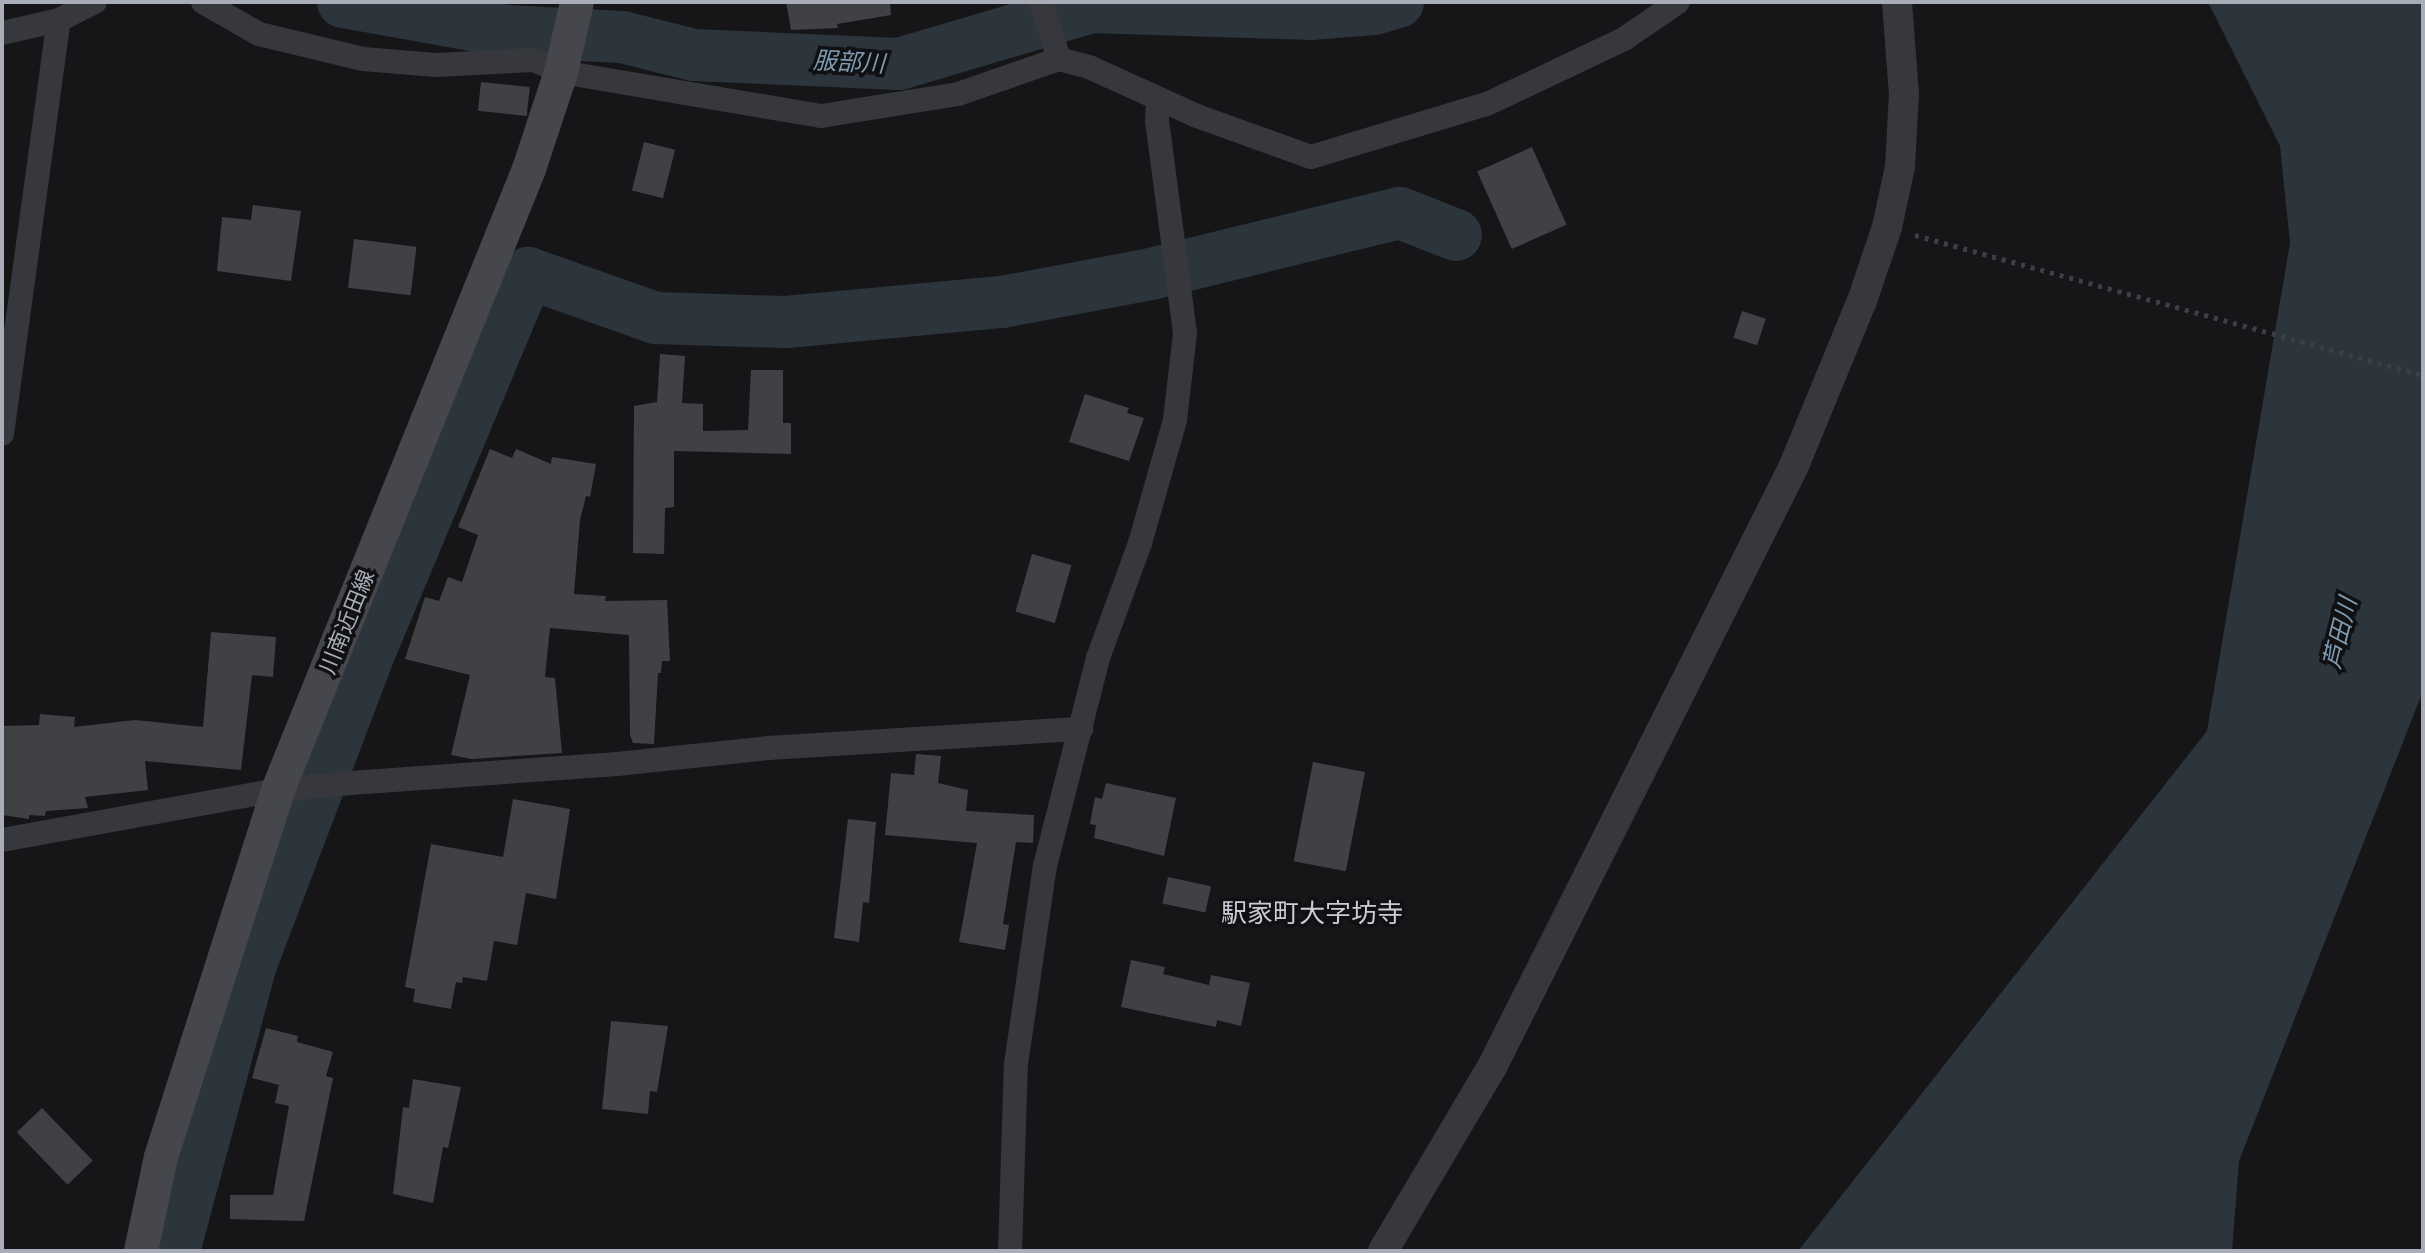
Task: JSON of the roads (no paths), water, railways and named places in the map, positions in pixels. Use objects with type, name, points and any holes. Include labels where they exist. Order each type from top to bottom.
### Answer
[{"type":"main road","name":"川南近田線","points":[[141,1251],[161,1157],[278,790],[529,169],[563,64],[576,3]]},
{"type":"street","points":[[2,33],[59,20],[95,2]]},
{"type":"street","points":[[180,2],[188,6],[212,5],[259,34],[363,59],[436,65],[534,60],[821,116],[958,94],[1057,54],[1158,99],[1311,157],[1487,104],[1624,39],[1678,2]]},
{"type":"street","points":[[1041,2],[1057,54]]},
{"type":"street","points":[[1383,1251],[1492,1067],[1793,468],[1862,301],[1887,227],[1900,167],[1904,94],[1897,2]]},
{"type":"street","points":[[2,434],[6,370],[59,20]]},
{"type":"street","points":[[1010,1251],[1016,1064],[1045,866],[1098,658],[1140,543],[1175,420],[1185,333],[1157,121],[1158,99]]},
{"type":"street","points":[[2,840],[278,790],[768,748],[1081,729]]},
{"type":"water","name":"芦田川","points":[[2208,2],[2423,2],[2423,691],[2239,1161],[2232,1251],[1798,1251],[2207,731],[2290,243],[2280,146]]},
{"type":"waterway","name":"服部川","points":[[343,2],[506,31],[622,37],[694,55],[899,64],[1091,7],[1310,14],[1374,9],[1398,2]]},
{"type":"waterway","points":[[174,1251],[251,964],[370,651],[528,273],[656,318],[786,322],[1002,302],[1151,274],[1400,213],[1456,235]]},
{"type":"district","name":"駅家町大字坊寺","points":[[1312,914]]}]
